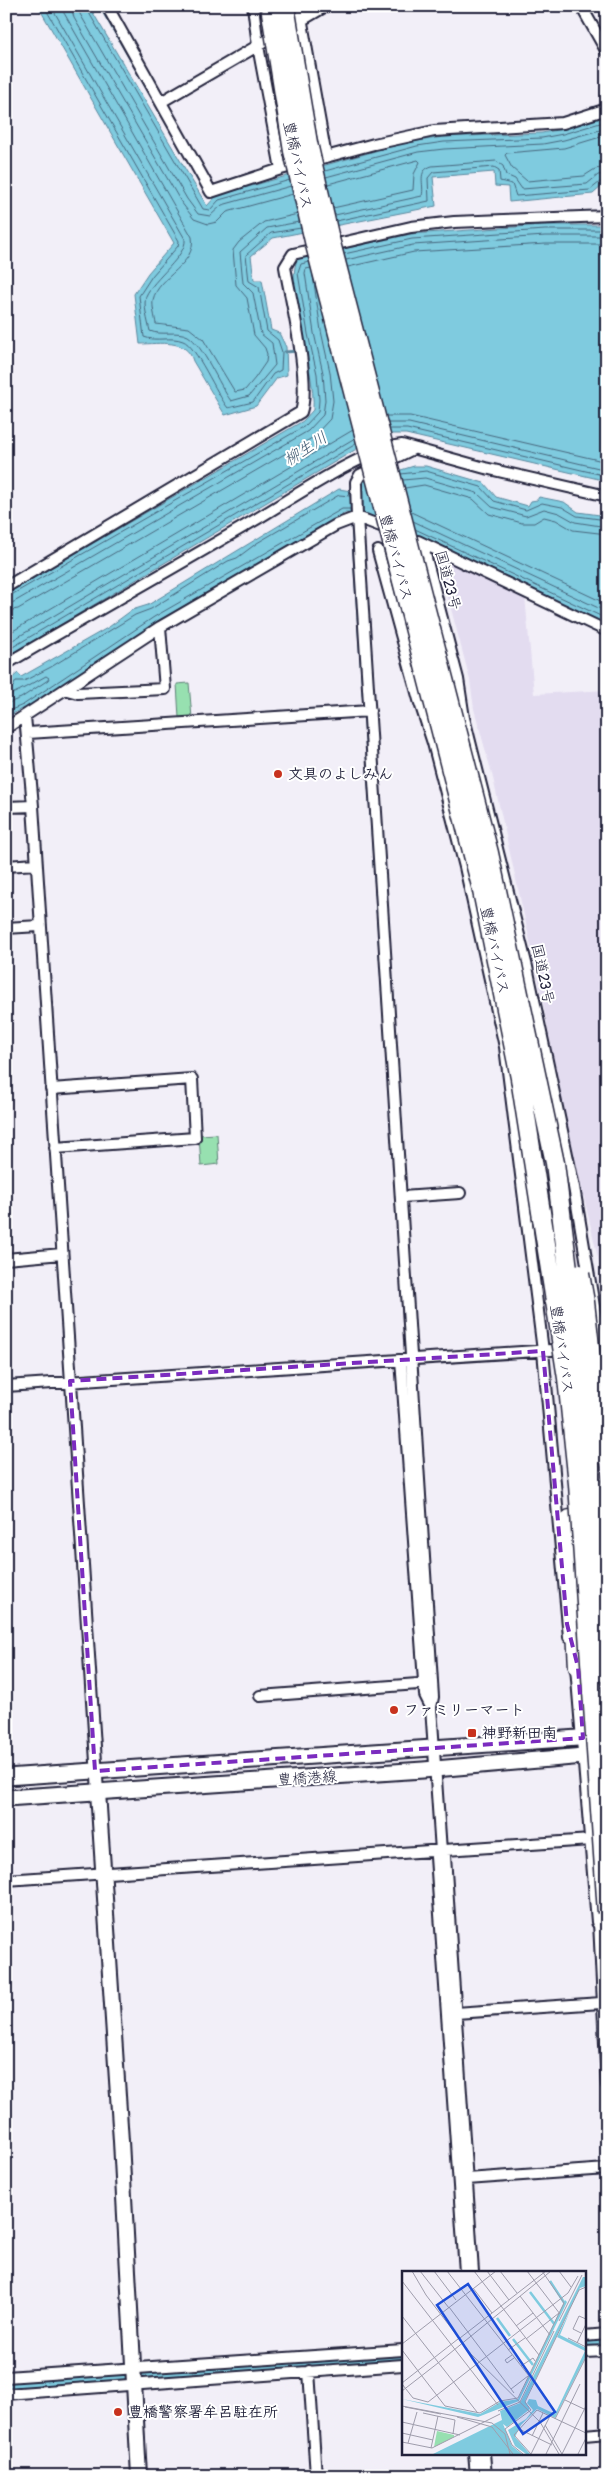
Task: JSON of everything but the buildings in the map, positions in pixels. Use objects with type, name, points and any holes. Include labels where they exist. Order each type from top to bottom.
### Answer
[{"type":"highway","name":"豊橋バイパス","points":[[270,6],[293,151],[314,241],[481,886],[517,1061],[567,1378],[578,1484],[604,1919]]},
{"type":"highway","name":"豊橋バイパス","points":[[284,6],[308,143],[329,235],[488,853],[555,1164],[585,1408],[597,1526],[607,1674]]},
{"type":"highway","points":[[555,1164],[574,1237],[586,1302],[607,1505]]},
{"type":"highway","points":[[540,1203],[547,1297],[570,1519],[578,1638],[578,1667]]},
{"type":"main road","name":"豊橋港線","points":[[6,1777],[607,1736]]},
{"type":"main road","name":"豊橋港線","points":[[6,1798],[436,1769],[607,1754]]},
{"type":"street","points":[[107,6],[212,192],[281,169],[374,144],[434,131],[563,123],[607,109]]},
{"type":"street","points":[[253,6],[258,46],[281,169]]},
{"type":"street","points":[[299,6],[326,157]]},
{"type":"street","points":[[161,102],[326,6]]},
{"type":"street","points":[[581,6],[607,52]]},
{"type":"street","points":[[6,587],[300,412],[304,400],[300,357],[285,266],[293,254],[420,226],[454,222],[607,216]]},
{"type":"street","points":[[6,664],[351,465],[394,446],[402,445],[607,496]]},
{"type":"street","points":[[413,449],[360,475],[356,482],[357,517],[413,1360],[410,1392],[428,1684],[434,1697],[431,1707],[441,1851],[445,1856],[445,1914],[461,2158],[467,2237],[473,2271]]},
{"type":"street","points":[[6,728],[67,690],[160,627],[345,521],[357,517],[422,543],[607,631]]},
{"type":"street","points":[[360,554],[422,543]]},
{"type":"street","name":"国道23号","points":[[422,543],[458,679],[464,718],[527,967],[574,1187],[604,1347],[607,1416]]},
{"type":"street","points":[[378,551],[450,808],[505,1047],[543,1351],[561,1528],[567,1624],[570,1646],[578,1667],[591,1840],[604,1919],[601,2002],[607,2085]]},
{"type":"street","points":[[67,690],[78,692],[165,689],[160,627]]},
{"type":"street","points":[[28,733],[370,711]]},
{"type":"street","points":[[25,716],[33,806],[39,926],[95,1771],[98,1792],[139,2476]]},
{"type":"street","points":[[450,808],[484,798]]},
{"type":"street","points":[[6,807],[33,806]]},
{"type":"street","points":[[6,866],[36,864]]},
{"type":"street","points":[[6,928],[39,926]]},
{"type":"street","points":[[509,1074],[547,1066]]},
{"type":"street","points":[[51,1088],[192,1079],[195,1138],[55,1148]]},
{"type":"street","points":[[402,1197],[460,1193]]},
{"type":"street","points":[[6,1259],[62,1254]]},
{"type":"street","points":[[6,1386],[604,1347]]},
{"type":"street","points":[[401,1360],[410,1392]]},
{"type":"street","points":[[260,1696],[428,1684]]},
{"type":"street","points":[[6,1880],[591,1840]]},
{"type":"street","points":[[453,2016],[601,2002]]},
{"type":"street","points":[[464,2181],[607,2169]]},
{"type":"street","points":[[465,2271],[467,2237]]},
{"type":"street","points":[[607,2334],[587,2335],[588,2352],[607,2351]]},
{"type":"street","points":[[6,2377],[402,2350]]},
{"type":"street","points":[[6,2394],[402,2365]]},
{"type":"street","points":[[309,2371],[316,2476]]},
{"type":"street","points":[[586,2435],[607,2433]]},
{"type":"street","points":[[474,2454],[476,2476]]},
{"type":"street","points":[[484,2454],[486,2476]]},
{"type":"highlighted area","points":[[543,1351],[567,1624],[578,1667],[583,1738],[95,1771],[70,1381]]},
{"type":"shaded area","points":[[455,561],[525,596],[534,694],[607,690],[607,1318],[599,1262],[560,1095],[539,981],[492,774],[474,709],[470,680],[439,564]]},
{"type":"green space","points":[[189,683],[192,718],[179,718],[177,684]]},
{"type":"green space","points":[[217,1134],[219,1164],[201,1166],[199,1135]]},
{"type":"water","points":[[38,6],[89,6],[207,206],[216,196],[400,144],[443,137],[542,133],[607,116],[607,186],[602,186],[593,194],[509,202],[508,187],[495,186],[494,172],[433,177],[436,206],[273,238],[251,256],[254,280],[262,280],[271,330],[279,333],[286,347],[287,375],[277,378],[256,406],[225,415],[190,354],[185,349],[164,343],[140,344],[134,294],[148,273],[174,243]]},
{"type":"water","name":"柳生川","points":[[545,225],[607,225],[607,481],[406,434],[392,434],[375,438],[6,657],[6,594],[303,421],[313,410],[310,373],[294,292],[294,274],[297,259],[411,234]]},
{"type":"water","points":[[414,466],[426,466],[484,483],[496,497],[528,506],[531,501],[537,500],[539,497],[564,502],[578,512],[607,516],[607,625],[368,514],[345,513],[156,622],[22,712],[23,708],[9,716],[10,719],[6,721],[6,685],[18,673],[21,677],[109,627],[132,610],[148,605],[339,489],[351,491],[362,482]]},
{"type":"waterway","points":[[100,6],[152,97]]},
{"type":"waterway","points":[[285,352],[298,351]]},
{"type":"waterway","points":[[351,509],[408,1381]]},
{"type":"waterway","points":[[586,2345],[607,2343]]},
{"type":"waterway","points":[[6,2384],[402,2357]]},
{"type":"place","name":"文具のよしみん","points":[[278,774]]},
{"type":"place","name":"ファミリーマート","points":[[394,1710]]},
{"type":"place","name":"神野新田南","points":[[472,1733]]},
{"type":"place","name":"豊橋警察署牟呂駐在所","points":[[118,2412]]}]
